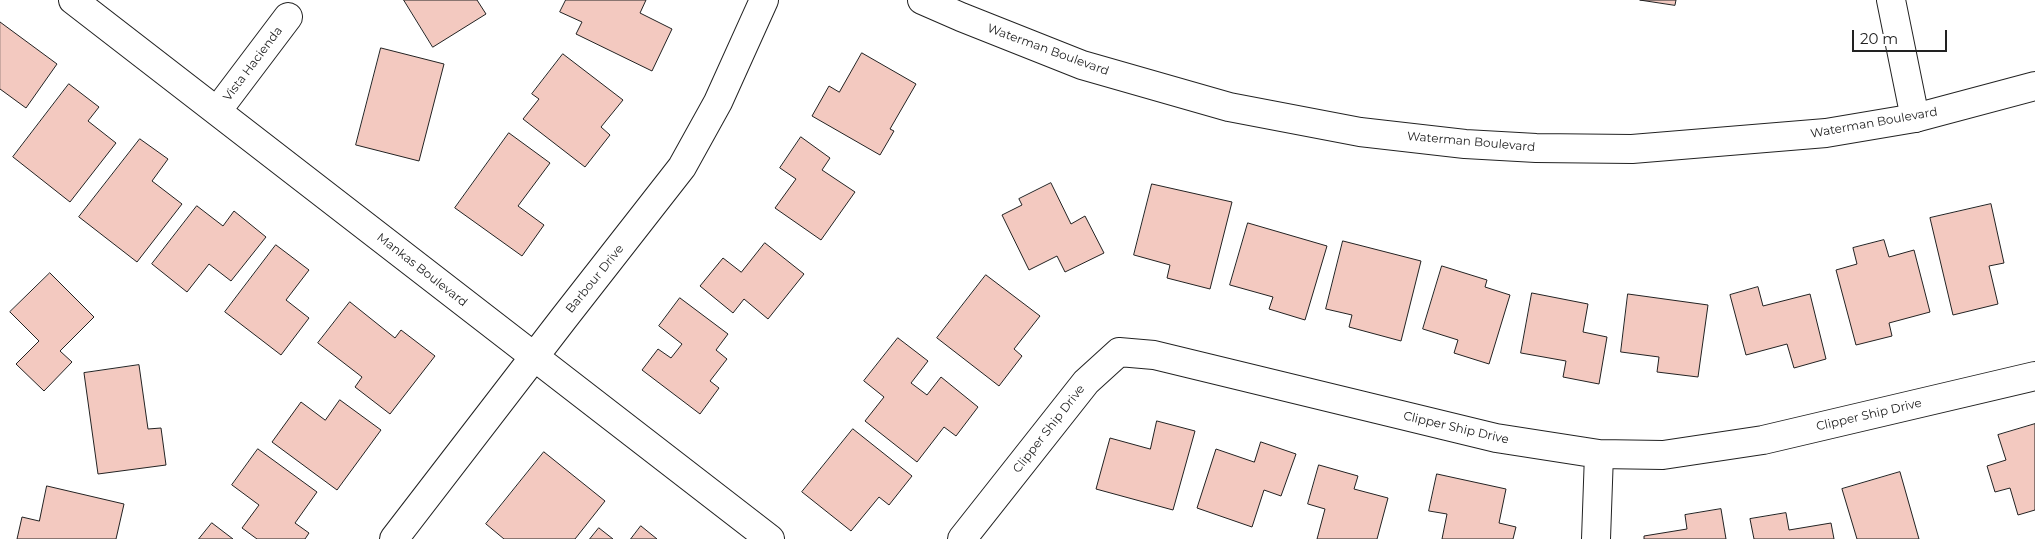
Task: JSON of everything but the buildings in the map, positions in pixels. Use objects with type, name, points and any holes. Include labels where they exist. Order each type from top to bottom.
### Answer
[{"type":"street","name":"Mankas Boulevard","points":[[73,0],[770,539]]},
{"type":"street","name":"Barbour Drive","points":[[394,539],[682,167],[718,102],[764,0]]},
{"type":"street","name":"Waterman Boulevard","points":[[922,0],[961,18],[1091,68],[1229,107],[1360,132],[1465,144],[1536,148],[1632,149],[1826,133],[1915,118],[2035,86]]},
{"type":"street","points":[[1891,0],[1915,118]]},
{"type":"street","name":"Vista Hacienda","points":[[217,111],[288,17]]},
{"type":"street","name":"Clipper Ship Drive","points":[[962,539],[1086,382],[1118,352],[1154,355],[1496,438],[1599,454],[1663,455],[1762,440],[2035,376]]},
{"type":"street","points":[[1596,539],[1599,454]]}]
